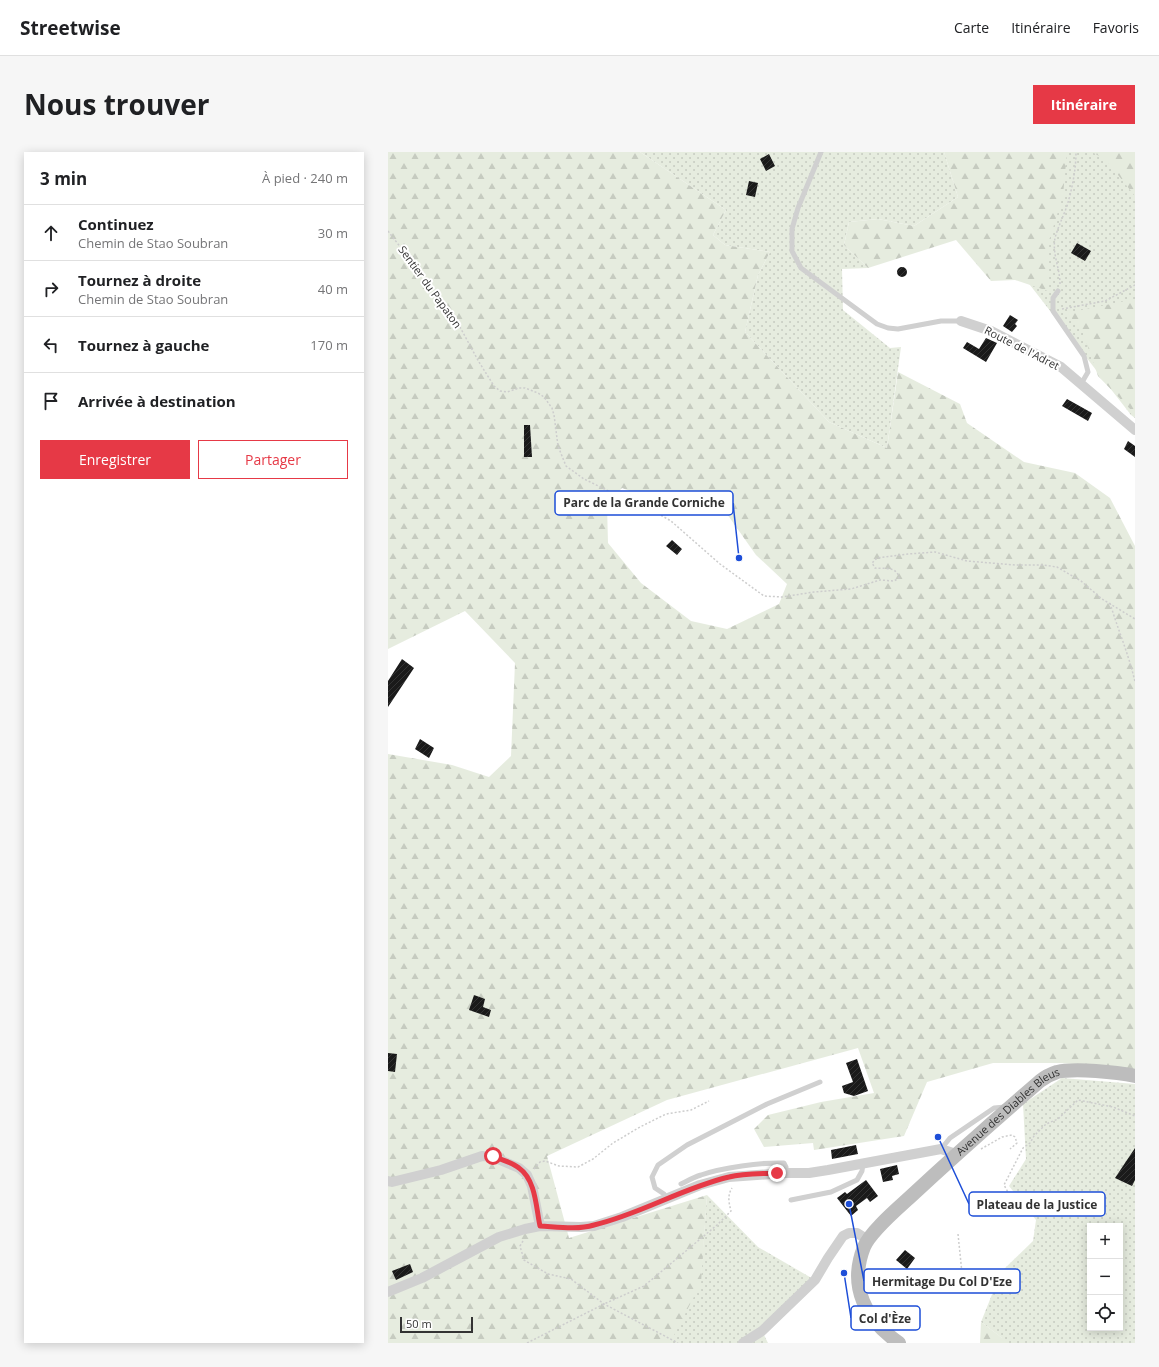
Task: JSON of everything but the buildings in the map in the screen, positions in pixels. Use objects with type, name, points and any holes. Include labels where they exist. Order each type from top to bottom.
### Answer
[{"type":"main road","name":"Avenue des Diables Bleus","points":[[899,1343],[887,1335],[872,1318],[865,1306],[858,1280],[859,1267],[864,1246],[886,1219],[956,1154],[1040,1081],[1056,1072],[1067,1070],[1111,1072],[1135,1076]]},
{"type":"street","name":"Route de l'Adret","points":[[961,321],[991,331],[1061,367],[1135,430]]},
{"type":"street","points":[[388,1292],[422,1278],[499,1237],[540,1226],[594,1226],[622,1217],[700,1185],[729,1177],[738,1175],[808,1173],[941,1149],[956,1154]]},
{"type":"street","points":[[388,1181],[392,1182],[441,1170],[482,1156],[493,1156],[520,1168],[527,1175],[532,1186],[540,1226]]},
{"type":"street","points":[[744,1343],[762,1331],[815,1280],[843,1236],[849,1233],[857,1233],[868,1240]]},
{"type":"lane","points":[[821,152],[798,208],[792,229],[792,251],[801,268],[877,324],[888,328],[898,329],[941,321],[961,321]]},
{"type":"lane","points":[[1058,291],[1053,298],[1053,311],[1084,356],[1088,372],[1081,384]]},
{"type":"lane","points":[[666,1199],[664,1194],[655,1188],[652,1177],[658,1165],[687,1145],[768,1104],[820,1082]]},
{"type":"lane","points":[[941,1149],[950,1138],[994,1108],[1002,1106],[1010,1107]]},
{"type":"lane","points":[[681,1184],[700,1175],[720,1170],[774,1163],[784,1163],[786,1173]]},
{"type":"lane","points":[[791,1200],[831,1192],[857,1180],[862,1171],[863,1164]]},
{"type":"path","points":[[1058,291],[1060,277],[1056,262],[1055,240],[1067,206],[1076,164],[1076,152]]},
{"type":"path","name":"Sentier du Papaton","points":[[388,231],[455,318],[494,386],[500,391],[506,392],[519,388],[525,388],[544,397],[552,408],[558,446],[566,466],[584,479],[627,500],[652,510],[671,521],[720,564],[764,596],[782,597],[814,592],[851,590],[880,580],[894,581],[899,578],[898,573],[893,569],[875,568],[872,563],[876,558],[935,552],[967,561],[1057,567],[1081,581],[1102,599],[1110,603]]},
{"type":"path","points":[[1053,311],[1104,301],[1135,285]]},
{"type":"path","points":[[1110,603],[1135,619]]},
{"type":"path","points":[[1110,603],[1118,632],[1129,658],[1135,682]]},
{"type":"path","points":[[1021,1216],[1004,1184],[1023,1148],[1030,1143],[1034,1136],[1046,1124],[1058,1119],[1078,1100],[1113,1107],[1135,1116]]},
{"type":"path","points":[[527,1175],[540,1162],[545,1161],[559,1166],[578,1167],[593,1159],[613,1143],[640,1127],[666,1114],[691,1110],[709,1101]]},
{"type":"path","points":[[975,1150],[982,1149],[1002,1136],[1012,1135],[1016,1137],[1017,1143],[1010,1149]]},
{"type":"path","points":[[527,1343],[604,1304],[644,1286],[732,1211],[729,1203],[729,1193],[738,1175]]},
{"type":"path","points":[[525,1229],[525,1236],[520,1246],[524,1260],[548,1274],[571,1279],[604,1304],[678,1343]]},
{"type":"path","points":[[958,1234],[962,1273]]},
{"type":"green space","points":[[388,152],[640,152],[726,210],[713,235],[725,245],[770,252],[758,275],[745,332],[829,422],[887,448],[898,372],[960,404],[967,423],[1024,462],[1075,473],[1110,498],[1135,546],[1135,1071],[1125,1068],[1060,1063],[993,1063],[927,1082],[904,1136],[814,1150],[813,1143],[764,1147],[754,1129],[768,1115],[821,1102],[874,1093],[858,1048],[667,1100],[547,1156],[569,1238],[707,1195],[701,1283],[670,1343],[388,1343],[388,754],[452,765],[489,777],[511,756],[515,663],[465,611],[388,649]],"holes":[[[622,488],[674,508],[715,497],[756,555],[787,584],[779,604],[727,629],[691,621],[641,583],[608,543],[607,505]]]},
{"type":"green space","points":[[640,152],[944,152],[958,197],[914,226],[878,219],[849,222],[844,245],[868,268],[842,269],[843,310],[890,348],[901,347],[887,448],[829,422],[745,332],[758,275],[770,252],[725,245],[713,235],[726,210]]},
{"type":"green space","points":[[944,152],[1067,152],[1063,195],[1048,244],[1048,291],[1015,280],[991,281],[956,240],[868,268],[844,245],[849,222],[878,219],[914,226],[958,197]]},
{"type":"green space","points":[[956,152],[1135,152],[1135,418],[1131,415],[971,209]]},
{"type":"green space","points":[[1092,152],[1135,152],[1135,196],[1106,160]]},
{"type":"green space","points":[[1135,299],[1135,414],[1098,376],[1082,330],[1067,313]]},
{"type":"green space","points":[[1062,1078],[1135,1084],[1135,1343],[999,1343],[1002,1338],[981,1322],[1001,1272],[1033,1241],[1036,1220],[1009,1186],[1026,1159],[1023,1104]]},
{"type":"green space","points":[[707,1195],[758,1247],[815,1280],[762,1331],[768,1343],[388,1343],[701,1275]]},
{"type":"green space","points":[[981,1322],[1009,1343],[980,1343]]},
{"type":"place","name":"Parc de la Grande Corniche","points":[[739,558]]},
{"type":"place","name":"Plateau de la Justice","points":[[938,1137]]},
{"type":"place","name":"Hermitage Du Col D'Eze","points":[[849,1204]]},
{"type":"place","name":"Col d'Èze","points":[[844,1273]]},
{"type":"route","points":[[493,1156],[520,1168],[527,1175],[532,1186],[540,1226],[594,1226],[622,1217],[700,1185],[738,1175],[777,1173]]}]
